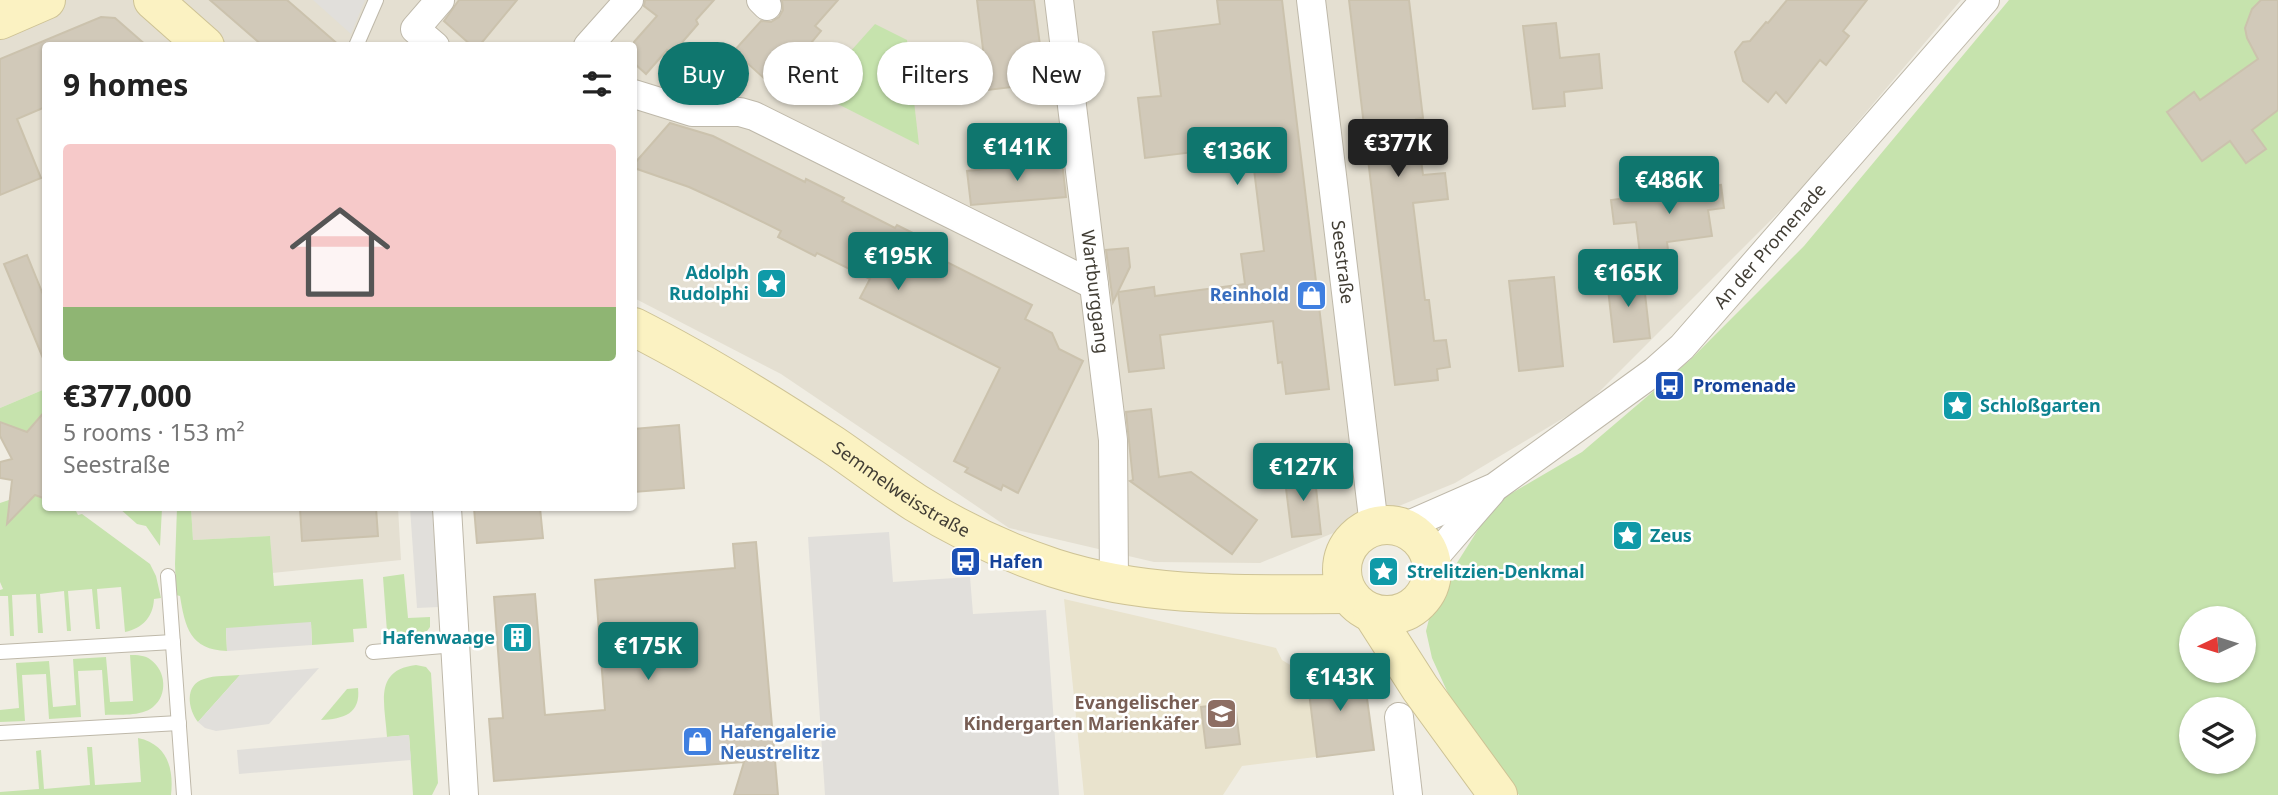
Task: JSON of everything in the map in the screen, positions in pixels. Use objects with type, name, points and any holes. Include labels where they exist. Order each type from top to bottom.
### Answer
[{"type":"main road","points":[[153,0],[200,42]]},
{"type":"main road","name":"Semmelweisstraße","points":[[637,329],[733,382],[835,446],[916,503],[1001,548],[1055,568],[1114,583],[1191,593],[1374,607]]},
{"type":"main road","points":[[1374,607],[1419,603],[1431,583],[1432,561],[1422,540],[1375,533],[1342,570],[1374,607],[1410,703],[1497,795]]},
{"type":"main road","name":"Semmelweisstraße","points":[[1191,593],[1277,580],[1317,564],[1375,533]]},
{"type":"street","points":[[430,42],[415,29],[440,0]]},
{"type":"street","points":[[592,42],[629,0]]},
{"type":"street","name":"Wartburggang","points":[[1059,0],[1113,440],[1114,583]]},
{"type":"street","name":"Seestraße","points":[[1311,0],[1375,533]]},
{"type":"street","name":"An der Promenade","points":[[1432,561],[1495,487],[1655,371],[1682,347],[1985,0]]},
{"type":"street","points":[[637,95],[692,112],[740,112],[754,116],[1094,285]]},
{"type":"street","name":"An der Promenade","points":[[1375,533],[1495,487]]},
{"type":"street","points":[[447,511],[464,795]]},
{"type":"street","points":[[1408,795],[1410,703]]},
{"type":"lane","points":[[358,42],[376,0]]},
{"type":"lane","points":[[168,576],[184,795]]},
{"type":"lane","points":[[0,652],[173,642]]},
{"type":"lane","points":[[373,652],[455,645]]},
{"type":"lane","points":[[0,733],[179,723]]},
{"type":"shaded area","points":[[0,0],[1961,0],[1795,196],[1587,404],[1455,483],[1260,563],[1154,562],[1009,528],[781,374],[637,300],[637,42],[42,42],[42,390],[0,408]]},
{"type":"shaded area","points":[[313,0],[365,0],[351,34]]},
{"type":"shaded area","points":[[191,511],[398,511],[401,560],[272,573],[270,536],[193,540]]},
{"type":"shaded area","points":[[410,511],[432,511],[439,607],[417,608]]},
{"type":"shaded area","points":[[889,532],[893,582],[970,577],[973,614],[1046,610],[1059,795],[825,795],[808,537]]},
{"type":"shaded area","name":"Evangelischer Kindergarten Marienkäfer","points":[[1064,599],[1276,648],[1282,660],[1307,675],[1363,669],[1374,750],[1242,766],[1223,795],[1084,795]]},
{"type":"shaded area","points":[[311,622],[312,645],[227,651],[226,628]]},
{"type":"shaded area","points":[[319,668],[269,724],[216,731],[205,728],[198,722],[240,675]]},
{"type":"shaded area","points":[[409,735],[411,760],[239,774],[237,750]]},
{"type":"green space","name":"Schloßgarten","points":[[2009,0],[2278,0],[2278,795],[1519,795],[1457,713],[1432,658],[1426,631],[1434,599],[1495,503],[1582,452],[1690,360],[1804,246]]},
{"type":"green space","points":[[875,24],[907,40],[877,42],[877,105],[914,105],[919,145],[840,105],[863,105],[863,42],[859,42]]},
{"type":"green space","points":[[42,390],[42,416],[23,441],[11,426],[6,425],[0,429],[0,408]]},
{"type":"green space","points":[[41,488],[42,511],[76,511],[150,564],[161,598],[154,599],[152,611],[142,625],[125,632],[121,587],[97,589],[100,629],[96,629],[92,589],[68,591],[71,631],[67,631],[64,591],[40,594],[43,633],[38,633],[36,594],[12,595],[14,636],[10,636],[8,596],[0,596],[0,590],[3,589],[0,582],[0,503],[9,500],[11,507]]},
{"type":"green space","points":[[122,511],[162,511],[160,546],[146,526],[137,524]]},
{"type":"green space","points":[[177,511],[191,511],[193,540],[270,536],[274,586],[363,579],[367,628],[353,629],[354,642],[312,645],[311,623],[226,629],[227,651],[215,650],[197,641],[187,627],[180,596],[176,595]]},
{"type":"green space","points":[[404,574],[408,618],[430,617],[430,627],[427,631],[396,640],[387,632],[383,577]]},
{"type":"green space","points":[[130,655],[149,658],[160,670],[163,690],[158,702],[148,710],[136,714],[105,715],[102,670],[78,671],[81,717],[49,719],[46,674],[22,675],[25,721],[0,722],[0,710],[19,708],[16,663],[49,661],[53,707],[76,705],[73,659],[106,657],[110,702],[133,701]]},
{"type":"green space","points":[[416,665],[426,667],[431,673],[438,783],[432,795],[413,795],[409,735],[387,737],[384,701],[387,681],[402,668]]},
{"type":"green space","points":[[240,675],[198,722],[190,704],[193,686],[208,678]]},
{"type":"green space","points":[[358,688],[357,704],[349,713],[321,720],[347,689]]},
{"type":"green space","points":[[138,738],[148,741],[162,752],[170,767],[171,795],[0,795],[0,792],[39,789],[36,751],[41,750],[44,789],[90,785],[87,747],[92,747],[95,785],[141,782]]},
{"type":"building","points":[[210,0],[287,0],[335,42],[258,42]]},
{"type":"building","points":[[459,0],[517,0],[482,42],[468,42],[444,21]]},
{"type":"building","points":[[645,0],[714,0],[696,20],[698,24],[682,42],[658,42],[658,60],[646,74],[637,66],[637,42],[634,42],[657,16],[644,6]]},
{"type":"building","points":[[782,0],[838,0],[815,26],[821,31],[812,42],[763,42],[763,77],[749,65],[749,42],[742,42],[761,21],[771,22],[779,17],[783,10]]},
{"type":"building","points":[[977,0],[1034,0],[1040,42],[1007,42],[1007,88],[993,89],[993,42],[982,42]]},
{"type":"building","points":[[1217,0],[1282,0],[1329,389],[1286,394],[1282,362],[1278,363],[1273,321],[1160,335],[1164,368],[1129,372],[1118,292],[1154,287],[1155,296],[1245,284],[1241,254],[1264,251],[1251,145],[1145,158],[1138,98],[1161,96],[1153,32],[1220,24]]},
{"type":"building","points":[[1349,0],[1409,0],[1423,118],[1416,119],[1423,175],[1445,173],[1448,199],[1413,203],[1425,300],[1429,300],[1434,341],[1446,340],[1450,367],[1437,369],[1438,380],[1395,385]]},
{"type":"building","points":[[1787,0],[1867,0],[1843,31],[1849,36],[1826,65],[1820,60],[1786,103],[1776,92],[1768,102],[1743,81],[1735,52],[1743,42],[1750,41],[1766,22],[1768,23]]},
{"type":"building","points":[[2261,0],[2278,0],[2278,110],[2252,130],[2266,149],[2246,163],[2230,141],[2202,161],[2167,112],[2194,92],[2200,100],[2258,59],[2245,28],[2252,9]]},
{"type":"building","points":[[101,17],[115,18],[142,42],[42,42],[42,108],[17,119],[41,178],[0,195],[0,59]]},
{"type":"building","points":[[1556,23],[1560,58],[1599,54],[1602,88],[1564,92],[1565,106],[1533,109],[1523,26]]},
{"type":"building","points":[[670,123],[713,136],[805,182],[806,179],[844,198],[842,201],[895,228],[897,225],[925,239],[921,249],[1032,305],[1025,319],[1052,333],[1059,349],[1083,361],[1018,493],[1003,485],[1001,490],[965,472],[968,468],[954,461],[1000,368],[860,298],[870,279],[778,237],[781,231],[724,203],[689,187],[637,169],[637,161]]},
{"type":"building","points":[[1062,161],[1066,197],[971,205],[967,171]]},
{"type":"building","points":[[1721,185],[1724,208],[1708,210],[1712,236],[1667,242],[1668,250],[1640,254],[1636,222],[1614,224],[1611,200]]},
{"type":"building","points":[[1128,248],[1130,267],[1113,302],[1106,250]]},
{"type":"building","points":[[27,255],[42,292],[42,356],[4,264]]},
{"type":"building","points":[[1643,276],[1650,338],[1614,342],[1607,280]]},
{"type":"building","points":[[1554,277],[1563,366],[1519,371],[1509,281]]},
{"type":"building","points":[[1151,409],[1159,477],[1191,472],[1257,520],[1232,554],[1130,481],[1133,480],[1126,412]]},
{"type":"building","points":[[42,415],[42,498],[35,495],[7,524],[12,480],[0,478],[0,462],[12,459],[0,436],[0,422],[27,432]]},
{"type":"building","points":[[679,425],[684,488],[637,492],[637,429]]},
{"type":"building","points":[[1314,469],[1321,534],[1292,537],[1284,472]]},
{"type":"building","points":[[300,511],[376,511],[378,536],[302,541]]},
{"type":"building","points":[[474,511],[540,511],[543,538],[477,543]]},
{"type":"building","points":[[756,542],[778,795],[734,795],[744,762],[494,781],[489,719],[503,718],[494,597],[535,594],[545,715],[605,710],[595,580],[735,568],[733,544]]},
{"type":"building","points":[[1363,669],[1374,750],[1317,757],[1307,676]]},
{"type":"building","points":[[1235,703],[1240,744],[1206,748],[1201,707]]},
{"type":"place","name":"Adolph Rudolphi","points":[[772,283]]},
{"type":"place","name":"Reinhold","points":[[1312,295]]},
{"type":"place","name":"Promenade","points":[[1670,386]]},
{"type":"place","name":"Schloßgarten","points":[[1957,406]]},
{"type":"place","name":"Zeus","points":[[1627,536]]},
{"type":"place","name":"Hafen","points":[[966,562]]},
{"type":"place","name":"Strelitzien-Denkmal","points":[[1384,572]]},
{"type":"place","name":"Hafenwaage","points":[[518,638]]},
{"type":"place","name":"Evangelischer Kindergarten Marienkäfer","points":[[1222,713]]},
{"type":"place","name":"Hafengalerie Neustrelitz","points":[[697,742]]}]
